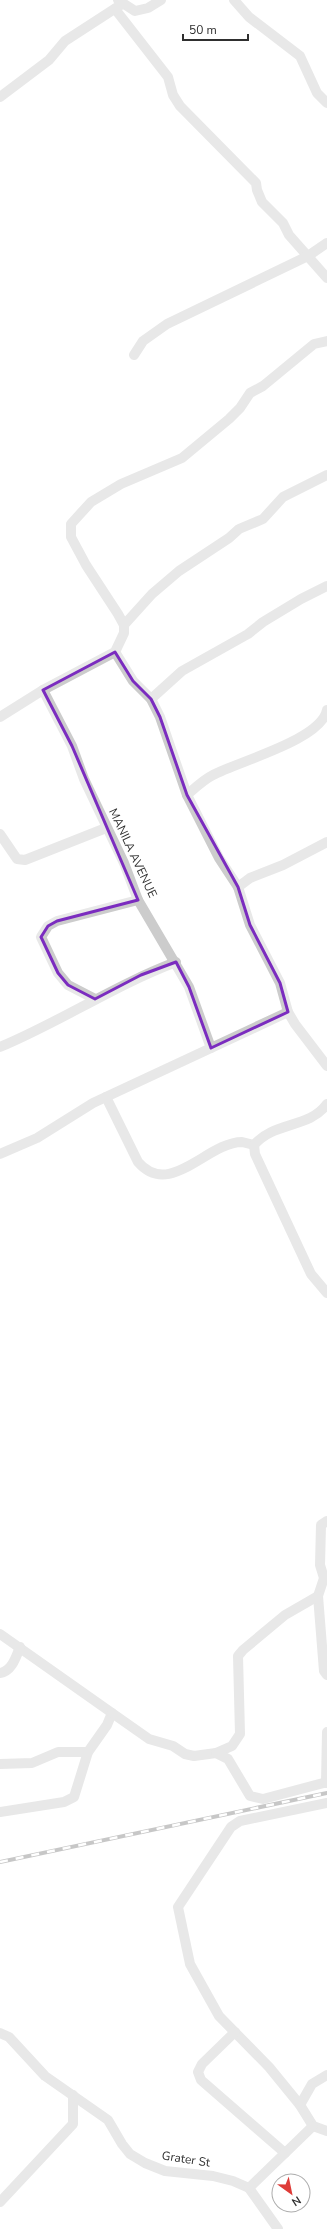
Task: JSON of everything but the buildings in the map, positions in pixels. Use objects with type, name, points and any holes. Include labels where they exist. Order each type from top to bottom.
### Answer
[{"type":"street","points":[[119,4],[135,11],[148,8],[161,0]]},
{"type":"street","points":[[234,0],[249,17],[300,56],[317,94],[327,103]]},
{"type":"street","points":[[0,96],[49,60],[65,41],[119,4]]},
{"type":"street","points":[[119,4],[168,77],[173,95],[180,106],[256,183],[262,202],[283,223],[289,235],[327,278]]},
{"type":"street","points":[[134,355],[142,341],[167,324],[308,256],[327,243]]},
{"type":"street","points":[[0,717],[43,690],[115,652],[124,633],[124,625],[71,537],[70,524],[91,502],[121,484],[182,458],[229,419],[240,408],[250,393],[263,386],[314,344],[327,341]]},
{"type":"street","points":[[124,625],[152,594],[179,571],[229,538],[239,529],[262,519],[283,498],[327,475]]},
{"type":"street","points":[[151,699],[182,671],[248,634],[263,622],[301,599],[327,586]]},
{"type":"street","points":[[115,652],[133,682],[151,699],[160,717],[187,795],[219,858],[238,887],[250,924],[280,983],[288,1012],[295,1024],[327,1066]]},
{"type":"street","name":"MANILA AVENUE","points":[[43,690],[72,746],[84,779],[106,828],[124,863],[138,900],[148,915],[158,936],[176,962],[189,987],[211,1048]]},
{"type":"street","points":[[187,795],[212,775],[274,751],[311,729],[322,722],[327,710]]},
{"type":"street","points":[[0,834],[17,859],[25,860],[106,828]]},
{"type":"street","points":[[238,887],[250,878],[283,865],[327,842]]},
{"type":"street","points":[[96,999],[68,985],[58,973],[41,937],[48,926],[57,921],[138,900]]},
{"type":"street","points":[[0,1047],[26,1036],[141,975],[176,962]]},
{"type":"street","points":[[0,1154],[37,1138],[106,1097],[288,1012]]},
{"type":"street","points":[[106,1097],[138,1162],[144,1169],[152,1173],[161,1175],[188,1167],[221,1148],[241,1142],[254,1145]]},
{"type":"street","points":[[254,1145],[266,1133],[308,1120],[327,1104]]},
{"type":"street","points":[[254,1145],[255,1154],[311,1274],[327,1294]]},
{"type":"street","points":[[327,1521],[321,1525],[320,1565],[326,1579],[318,1596],[324,1671],[327,1675]]},
{"type":"street","points":[[0,1634],[149,1739],[172,1746],[185,1754],[194,1756],[216,1753],[232,1746],[240,1734],[238,1656],[243,1650],[285,1615],[318,1596]]},
{"type":"street","points":[[0,1673],[5,1672],[12,1665],[20,1647]]},
{"type":"street","points":[[0,1812],[64,1802],[74,1797],[88,1752],[107,1725],[112,1713]]},
{"type":"street","points":[[216,1753],[228,1759],[250,1796],[263,1799],[326,1783],[327,1732]]},
{"type":"street","points":[[0,1764],[32,1763],[58,1752],[88,1752]]},
{"type":"street","points":[[327,1802],[240,1821],[231,1827],[178,1907],[190,1964],[219,2016],[269,2067],[300,2105],[313,2126],[327,2131]]},
{"type":"street","points":[[235,2032],[202,2064],[198,2072],[201,2080],[285,2153]]},
{"type":"street","name":"Grater St","points":[[0,2033],[9,2036],[45,2076],[108,2120],[122,2144],[130,2154],[145,2163],[165,2171],[213,2176],[233,2181],[249,2188]]},
{"type":"street","points":[[300,2105],[312,2084],[327,2075]]},
{"type":"street","points":[[0,2202],[73,2124],[73,2095]]},
{"type":"street","points":[[278,2229],[249,2188],[313,2126]]},
{"type":"highlighted area","points":[[115,652],[133,681],[151,699],[160,717],[187,795],[238,887],[250,925],[280,983],[288,1012],[211,1048],[189,987],[176,962],[141,975],[95,999],[68,985],[58,973],[41,937],[48,926],[57,921],[138,900],[72,746],[43,690]]},
{"type":"railway","points":[[0,1862],[327,1793]]}]
